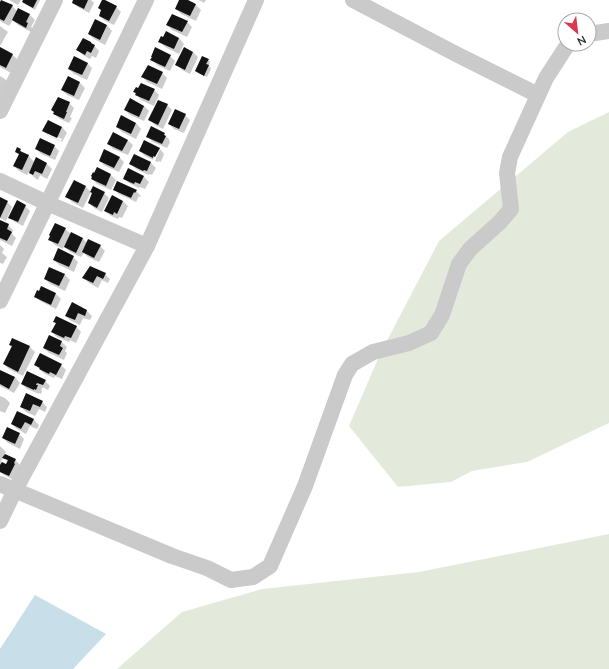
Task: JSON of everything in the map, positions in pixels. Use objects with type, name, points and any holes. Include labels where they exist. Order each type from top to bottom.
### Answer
[{"type":"street","points":[[1,105],[55,0]]},
{"type":"street","points":[[0,301],[146,0]]},
{"type":"street","points":[[0,521],[15,490],[147,246],[256,0]]},
{"type":"street","points":[[354,0],[538,95]]},
{"type":"street","points":[[597,33],[609,31]]},
{"type":"street","points":[[0,484],[172,556],[207,568],[231,580],[253,578],[270,566],[305,486],[345,375],[352,364],[373,352],[409,343],[431,333],[442,315],[459,264],[470,249],[500,222],[511,209],[507,173],[510,157],[546,78],[563,52]]},
{"type":"street","points":[[0,181],[47,204],[147,246]]},
{"type":"green space","points":[[609,112],[609,423],[527,462],[472,471],[451,482],[398,487],[349,426],[380,354],[439,241],[568,132]]},
{"type":"green space","points":[[609,534],[609,669],[117,669],[182,612],[262,589],[419,572]]},
{"type":"water","points":[[35,595],[106,634],[73,669],[0,669],[0,649]]},
{"type":"building","points":[[1,0],[13,5],[4,21],[0,19]]},
{"type":"building","points":[[23,0],[37,0],[33,8],[22,2]]},
{"type":"building","points":[[73,0],[88,0],[84,9],[72,3]]},
{"type":"building","points":[[102,0],[117,6],[109,21],[99,16],[101,10],[98,8]]},
{"type":"building","points":[[179,0],[188,0],[196,4],[190,16],[175,9]]},
{"type":"building","points":[[18,8],[30,14],[26,22],[28,23],[26,28],[12,20]]},
{"type":"building","points":[[172,14],[188,21],[182,32],[166,25]]},
{"type":"building","points":[[95,19],[107,25],[100,40],[88,34]]},
{"type":"building","points":[[166,31],[179,38],[174,49],[158,42]]},
{"type":"building","points":[[83,38],[95,45],[91,53],[87,51],[85,55],[76,50]]},
{"type":"building","points":[[0,47],[13,54],[6,68],[0,65]]},
{"type":"building","points":[[155,47],[171,55],[165,67],[150,60]]},
{"type":"building","points":[[184,47],[193,52],[185,70],[175,65]]},
{"type":"building","points":[[74,56],[88,63],[82,75],[68,69]]},
{"type":"building","points":[[202,56],[209,59],[206,64],[209,65],[204,76],[195,71]]},
{"type":"building","points":[[148,65],[163,72],[157,84],[141,77]]},
{"type":"building","points":[[68,76],[80,82],[74,96],[61,90]]},
{"type":"building","points":[[141,83],[155,89],[149,101],[135,95],[136,93],[133,92]]},
{"type":"building","points":[[58,97],[70,102],[64,119],[53,114],[54,112],[51,110]]},
{"type":"building","points":[[130,98],[144,106],[139,117],[124,110]]},
{"type":"building","points":[[158,100],[168,104],[158,125],[148,120]]},
{"type":"building","points":[[175,109],[186,114],[179,129],[168,124]]},
{"type":"building","points":[[121,115],[136,123],[131,134],[116,127]]},
{"type":"building","points":[[48,120],[62,127],[57,138],[42,131]]},
{"type":"building","points":[[151,126],[165,133],[164,135],[166,136],[162,144],[146,137]]},
{"type":"building","points":[[113,132],[128,140],[122,151],[107,144]]},
{"type":"building","points":[[40,138],[55,145],[50,156],[35,149]]},
{"type":"building","points":[[144,140],[160,148],[155,157],[153,156],[153,158],[139,151]]},
{"type":"building","points":[[17,147],[21,149],[20,151],[29,155],[22,170],[13,166],[19,154],[15,152]]},
{"type":"building","points":[[104,149],[120,157],[114,168],[99,161]]},
{"type":"building","points":[[134,154],[151,162],[147,171],[143,171],[129,164]]},
{"type":"building","points":[[36,157],[47,163],[42,174],[35,171],[33,175],[29,173]]},
{"type":"building","points":[[97,167],[111,174],[106,186],[91,179],[93,172],[94,173]]},
{"type":"building","points":[[128,168],[144,176],[140,184],[135,182],[134,184],[123,179]]},
{"type":"building","points":[[74,180],[86,186],[78,203],[65,197]]},
{"type":"building","points":[[117,181],[137,190],[131,198],[113,190]]},
{"type":"building","points":[[93,186],[105,192],[97,208],[88,203]]},
{"type":"building","points":[[112,195],[123,201],[117,214],[114,212],[113,215],[104,211]]},
{"type":"building","points":[[0,197],[8,201],[0,218]]},
{"type":"building","points":[[17,200],[26,205],[18,222],[8,218]]},
{"type":"building","points":[[0,220],[9,224],[7,229],[12,232],[7,241],[0,238]]},
{"type":"building","points":[[55,223],[66,228],[58,244],[48,240]]},
{"type":"building","points":[[71,232],[83,238],[76,253],[64,247]]},
{"type":"building","points":[[88,239],[101,245],[94,258],[82,252]]},
{"type":"building","points":[[58,248],[74,256],[69,267],[53,260]]},
{"type":"building","points":[[90,266],[106,273],[103,279],[97,276],[93,283],[82,278]]},
{"type":"building","points":[[49,267],[65,274],[59,286],[44,279]]},
{"type":"building","points":[[41,286],[56,293],[51,305],[34,297],[37,290],[39,291]]},
{"type":"building","points":[[72,302],[87,310],[85,316],[78,313],[75,320],[65,316]]},
{"type":"building","points":[[56,316],[77,326],[71,338],[65,336],[64,338],[51,332],[56,323],[53,322]]},
{"type":"building","points":[[49,335],[62,341],[60,346],[63,348],[59,355],[43,348]]},
{"type":"building","points":[[12,338],[30,346],[18,372],[3,364],[12,346],[9,345]]},
{"type":"building","points":[[40,353],[62,364],[56,375],[50,372],[49,374],[34,365]]},
{"type":"building","points":[[0,370],[15,377],[9,389],[0,384]]},
{"type":"building","points":[[27,371],[46,380],[43,385],[37,383],[36,385],[38,385],[36,390],[34,390],[21,384]]},
{"type":"building","points":[[26,393],[43,401],[40,407],[33,404],[30,411],[20,407]]},
{"type":"building","points":[[17,411],[34,419],[31,425],[25,422],[21,429],[11,424]]},
{"type":"building","points":[[7,427],[20,433],[15,444],[2,438]]},
{"type":"building","points":[[5,454],[16,459],[9,476],[0,472],[0,465],[2,462],[6,464],[8,460],[2,458]]}]
